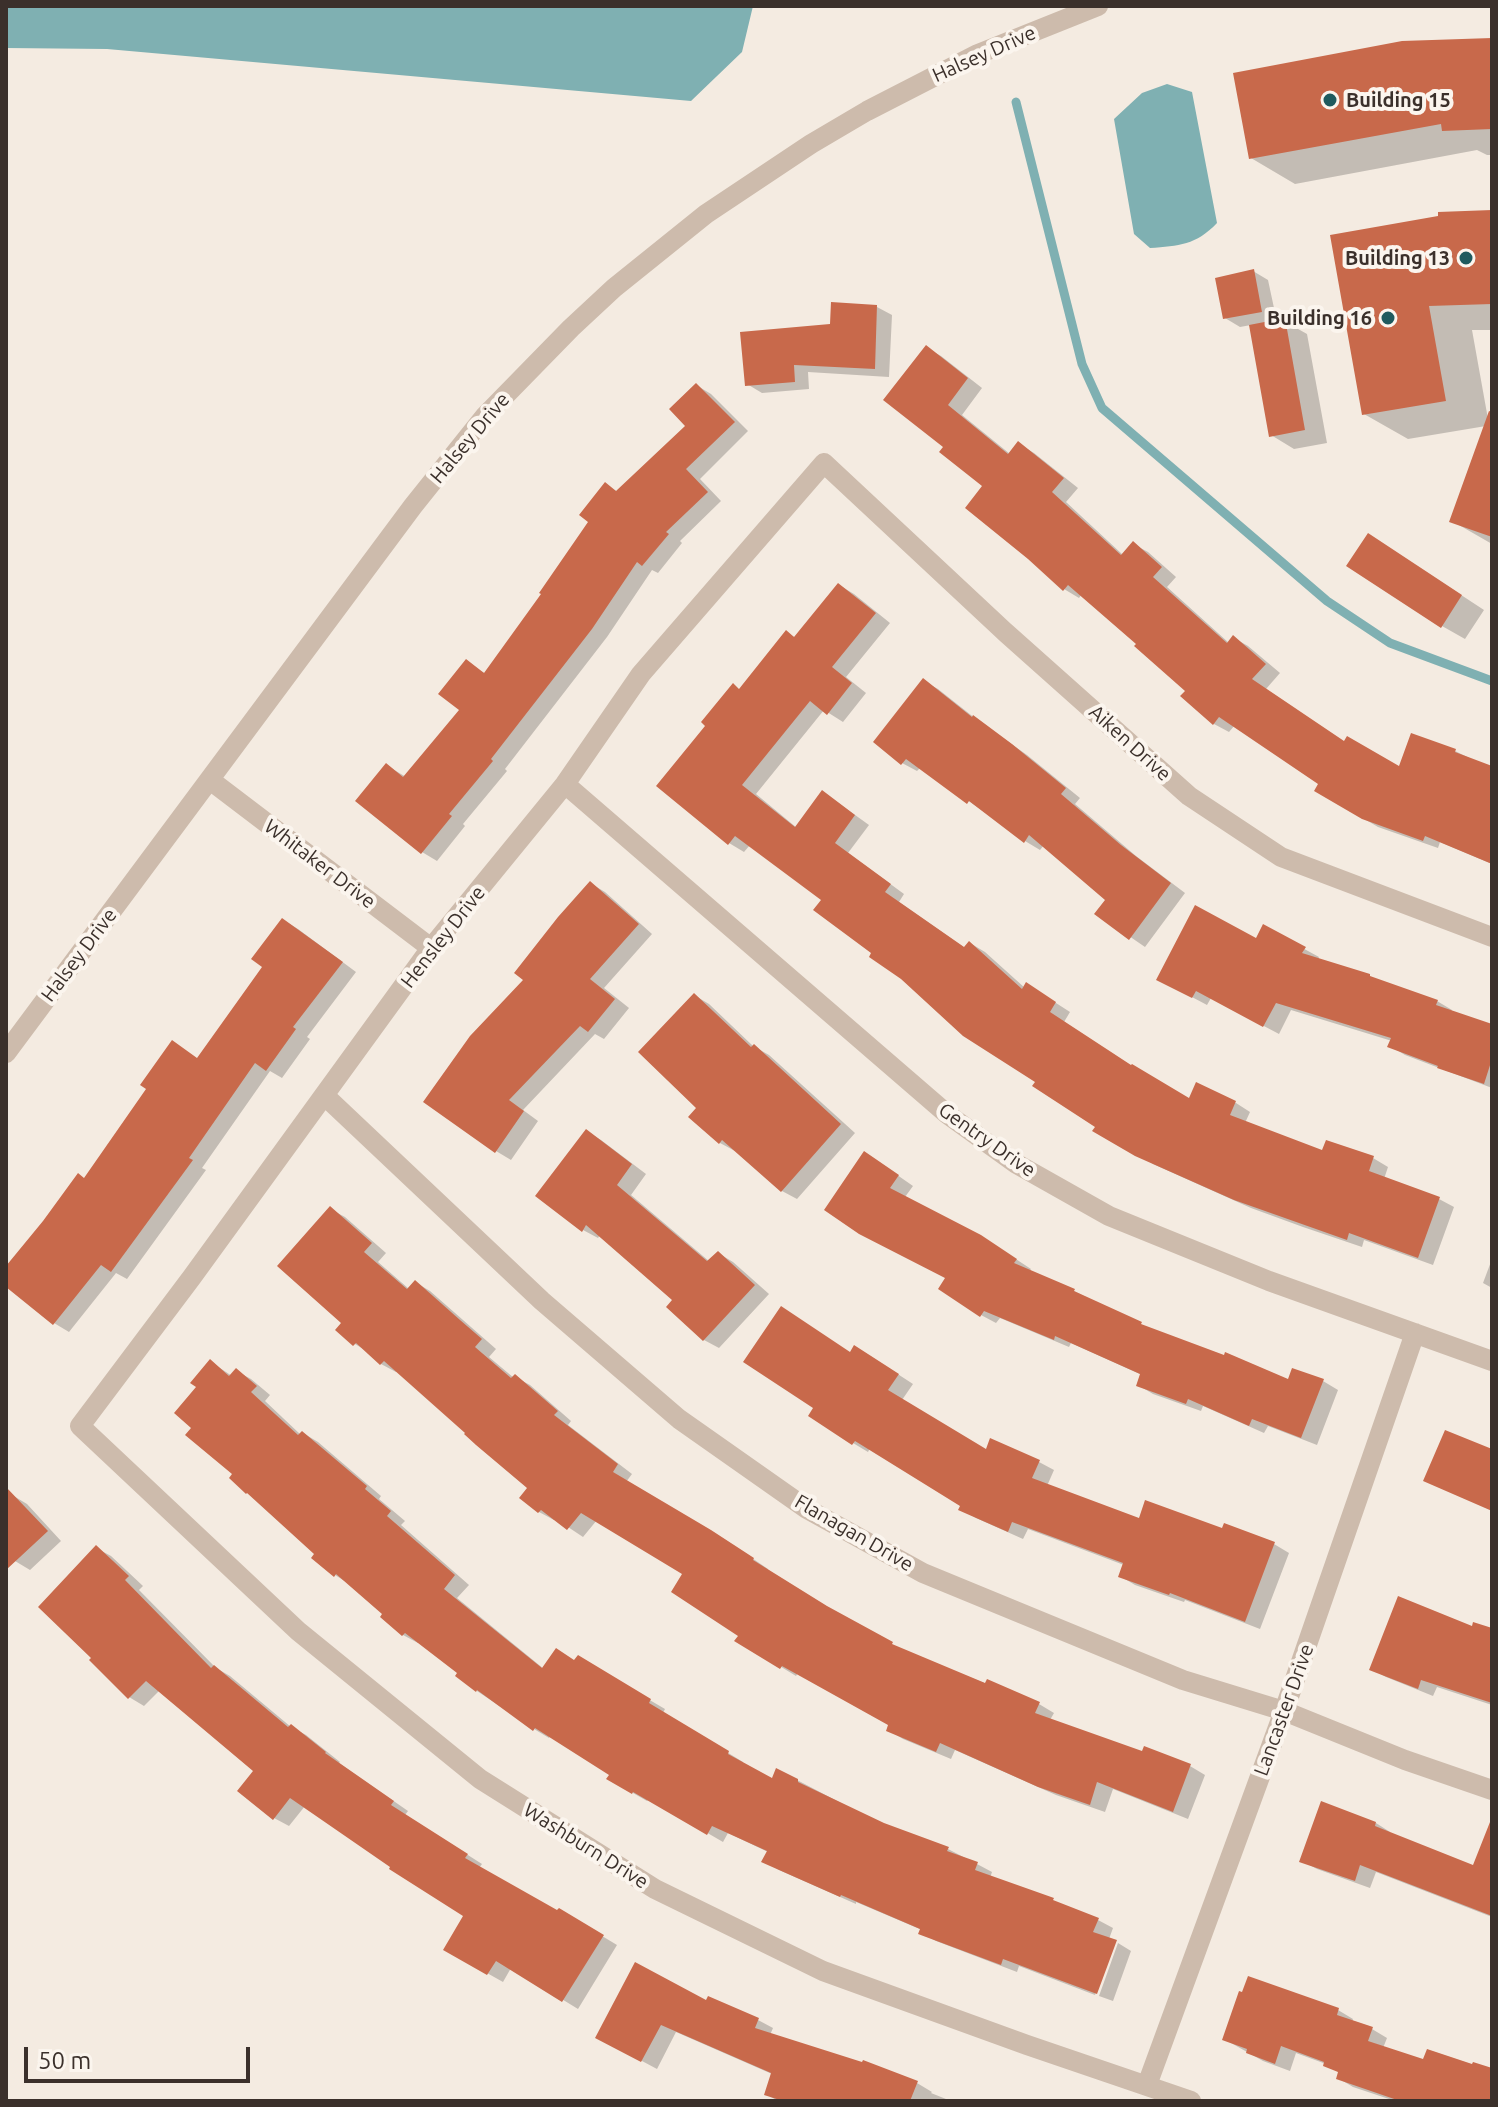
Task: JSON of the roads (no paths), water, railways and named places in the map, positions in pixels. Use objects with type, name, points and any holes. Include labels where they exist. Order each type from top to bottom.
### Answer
[{"type":"street","name":"Halsey Drive","points":[[6,1053],[413,506],[485,416],[526,372],[614,288],[706,214],[822,137],[978,54],[1098,6]]},
{"type":"street","name":"Hensley Drive","points":[[80,1426],[431,948],[565,784],[641,674],[824,463]]},
{"type":"street","name":"Aiken Drive","points":[[824,463],[1005,632],[1189,796],[1281,857],[1492,937]]},
{"type":"street","name":"Whitaker Drive","points":[[210,780],[431,948]]},
{"type":"street","name":"Gentry Drive","points":[[565,784],[947,1114],[1015,1163],[1109,1216],[1269,1281],[1492,1361]]},
{"type":"street","name":"Flanagan Drive","points":[[325,1096],[542,1301],[679,1419],[807,1509],[923,1573],[1183,1680],[1284,1711],[1405,1760],[1492,1790]]},
{"type":"street","name":"Lancaster Drive","points":[[1147,2085],[1284,1711],[1415,1333]]},
{"type":"street","name":"Washburn Drive","points":[[80,1426],[298,1631],[480,1779],[655,1889],[823,1971],[1191,2101]]},
{"type":"water","points":[[6,6],[753,6],[742,52],[691,101],[107,49],[6,48]]},
{"type":"water","points":[[1167,84],[1192,92],[1217,223],[1202,236],[1186,243],[1150,248],[1134,234],[1114,119],[1142,93]]},
{"type":"waterway","points":[[1016,102],[1082,364],[1102,408],[1327,601],[1390,643],[1492,681]]},
{"type":"place","name":"Building 15","points":[[1330,100]]},
{"type":"place","name":"Building 13","points":[[1466,258]]},
{"type":"place","name":"Building 16","points":[[1388,318]]}]
